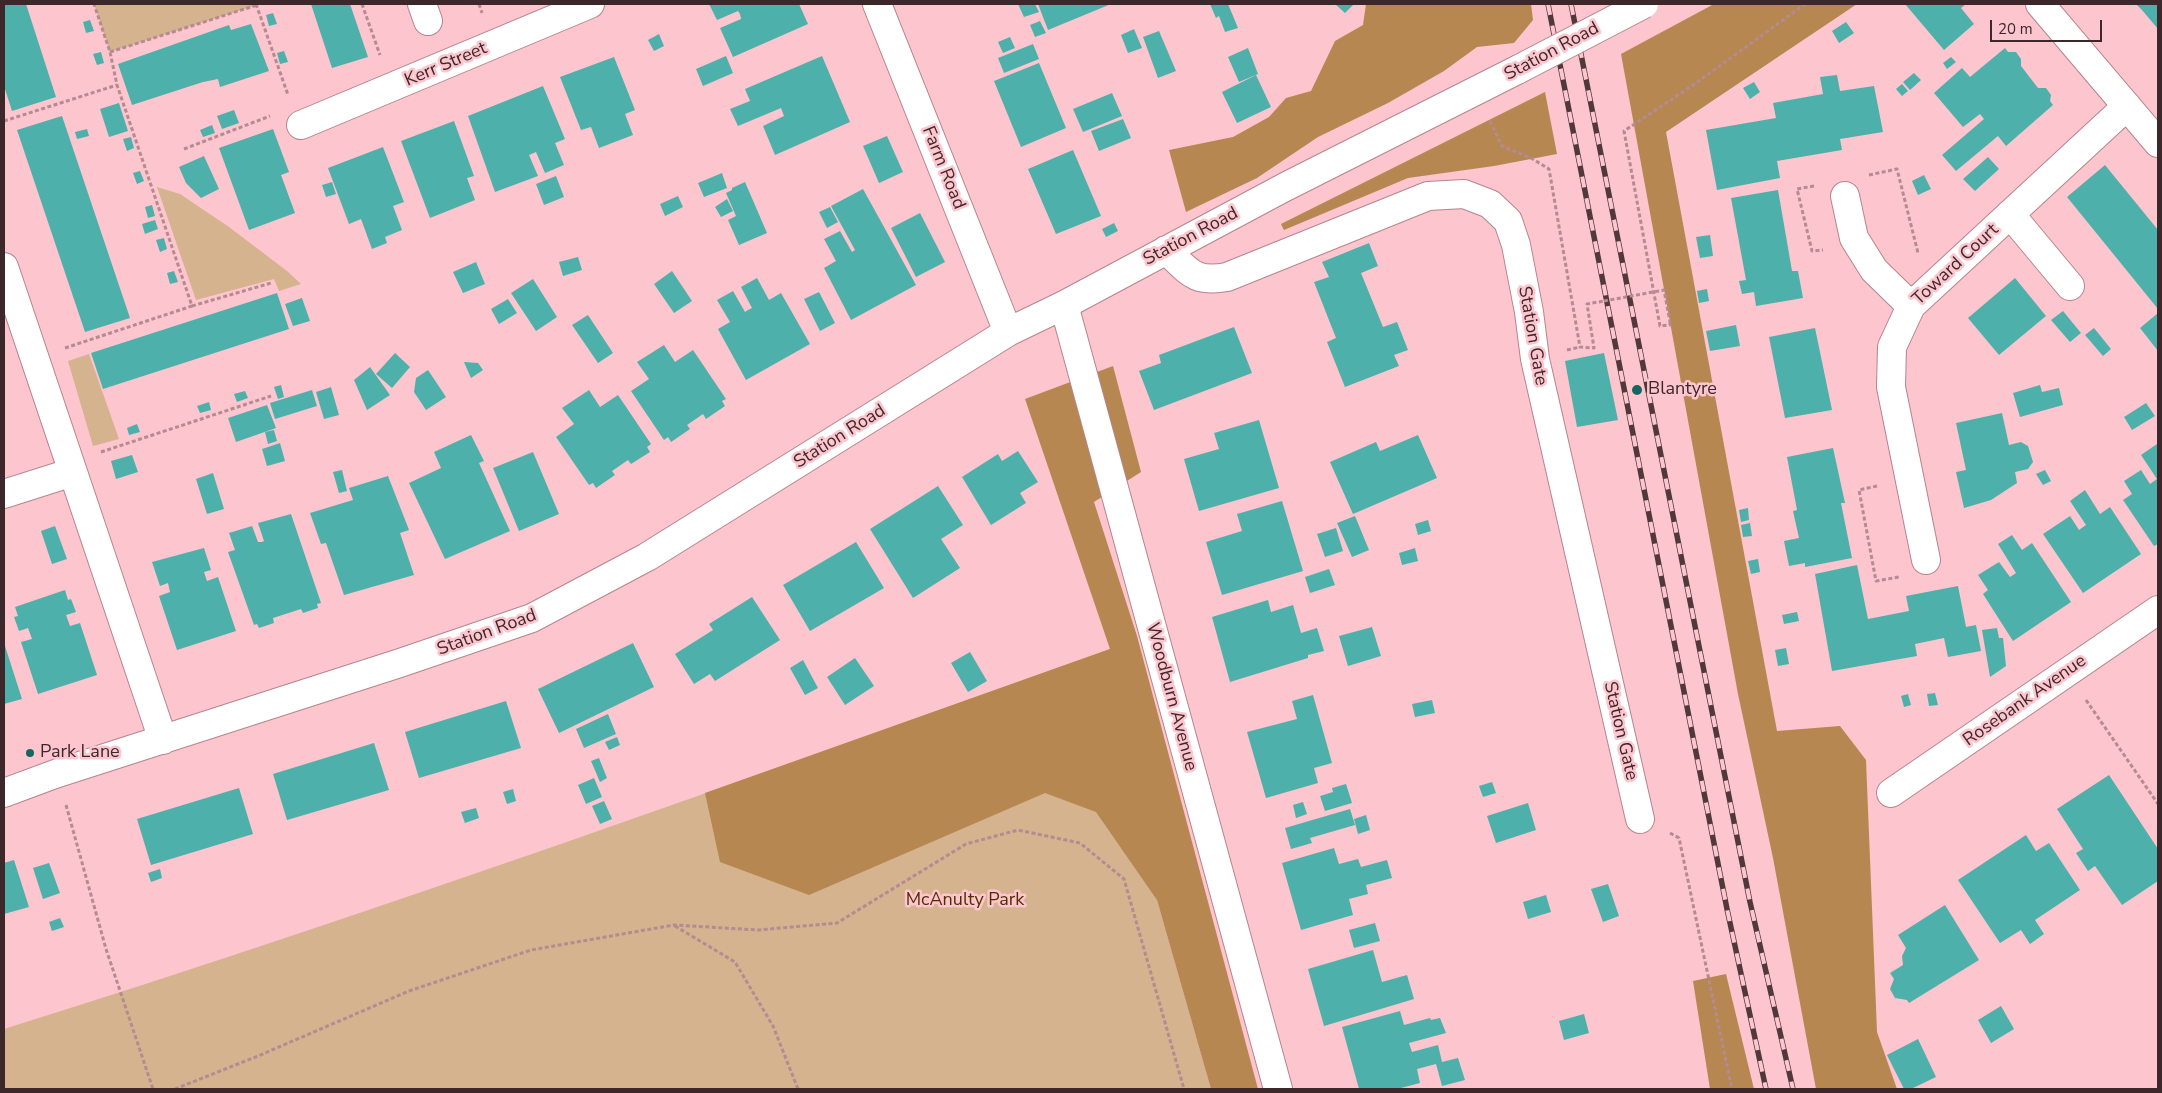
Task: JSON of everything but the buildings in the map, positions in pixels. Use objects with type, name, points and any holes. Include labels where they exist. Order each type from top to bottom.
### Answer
[{"type":"street","name":"Kerr Street","points":[[297,116],[390,88],[590,4]]},
{"type":"street","name":"Farm Road","points":[[877,4],[1008,332]]},
{"type":"street","name":"Station Road","points":[[4,793],[55,774],[400,664],[532,618],[648,557],[1008,332],[1064,305],[1285,187],[1644,4]]},
{"type":"street","points":[[2040,4],[2158,143]]},
{"type":"street","name":"Toward Court","points":[[1926,560],[1890,387],[1892,347],[1910,306],[2126,106]]},
{"type":"street","name":"Station Gate","points":[[1166,250],[1194,276],[1211,280],[1227,277],[1428,196],[1464,194],[1490,204],[1508,221],[1518,254],[1529,312],[1534,359],[1640,819]]},
{"type":"street","points":[[1845,196],[1854,238],[1874,270],[1910,306]]},
{"type":"street","points":[[2010,214],[2070,286]]},
{"type":"street","points":[[4,267],[163,740]]},
{"type":"street","name":"Woodburn Avenue","points":[[1064,305],[1278,1089]]},
{"type":"street","points":[[4,494],[72,467]]},
{"type":"street","name":"Rosebank Avenue","points":[[1891,793],[2158,610]]},
{"type":"path","points":[[94,4],[110,52],[117,85],[192,306]]},
{"type":"path","points":[[110,52],[256,4],[297,116],[184,149]]},
{"type":"path","points":[[362,4],[390,88]]},
{"type":"path","points":[[1476,91],[1502,146],[1531,158],[1549,169],[1580,347],[1594,348],[1587,304],[1664,290],[1670,325],[1660,326],[1624,131],[1696,83],[1805,4]]},
{"type":"path","points":[[4,122],[117,85]]},
{"type":"path","points":[[35,358],[192,306],[272,284]]},
{"type":"path","points":[[72,467],[271,396]]},
{"type":"path","points":[[2067,672],[2158,804]]},
{"type":"path","points":[[55,774],[69,815],[106,949],[152,1089]]},
{"type":"path","points":[[1640,819],[1679,838],[1732,1089]]},
{"type":"path","points":[[175,1089],[258,1056],[409,991],[531,950],[674,926],[758,930],[837,922],[966,844],[1018,830],[1080,843],[1124,879],[1184,1089]]},
{"type":"path","points":[[674,926],[735,962],[773,1026],[798,1089]]},
{"type":"green space","points":[[94,4],[256,4],[257,5],[110,52]]},
{"type":"green space","points":[[157,187],[180,194],[229,227],[287,271],[301,284],[279,291],[274,279],[196,300]]},
{"type":"green space","points":[[89,354],[119,439],[93,446],[68,361]]},
{"type":"green space","name":"McAnulty Park","points":[[1110,649],[1157,900],[1211,1089],[4,1089],[4,1029],[143,985],[421,892]]},
{"type":"shaded area","points":[[1366,4],[1531,4],[1533,20],[1514,43],[1477,47],[1444,71],[1388,103],[1318,137],[1257,178],[1186,212],[1169,150],[1233,137],[1269,117],[1286,98],[1311,91],[1335,41],[1363,25]]},
{"type":"shaded area","points":[[1714,4],[1857,4],[1666,132],[1777,731],[1840,726],[1866,760],[1877,1032],[1897,1089],[1816,1089],[1773,858],[1738,694],[1621,54]]},
{"type":"shaded area","points":[[1545,92],[1557,154],[1494,166],[1408,178],[1284,230],[1281,224]]},
{"type":"shaded area","points":[[1113,366],[1141,472],[1094,502],[1137,636],[1258,1089],[1211,1089],[1157,900],[1096,812],[1045,793],[809,895],[720,862],[705,793],[1110,649],[1025,399]]},
{"type":"shaded area","points":[[1726,974],[1754,1089],[1710,1089],[1693,981]]},
{"type":"railway","points":[[1548,4],[1727,909],[1766,1089]]},
{"type":"railway","points":[[1571,4],[1750,902],[1793,1089]]},
{"type":"place","name":"Blantyre","points":[[1637,390]]},
{"type":"place","name":"Park Lane","points":[[30,753]]}]
